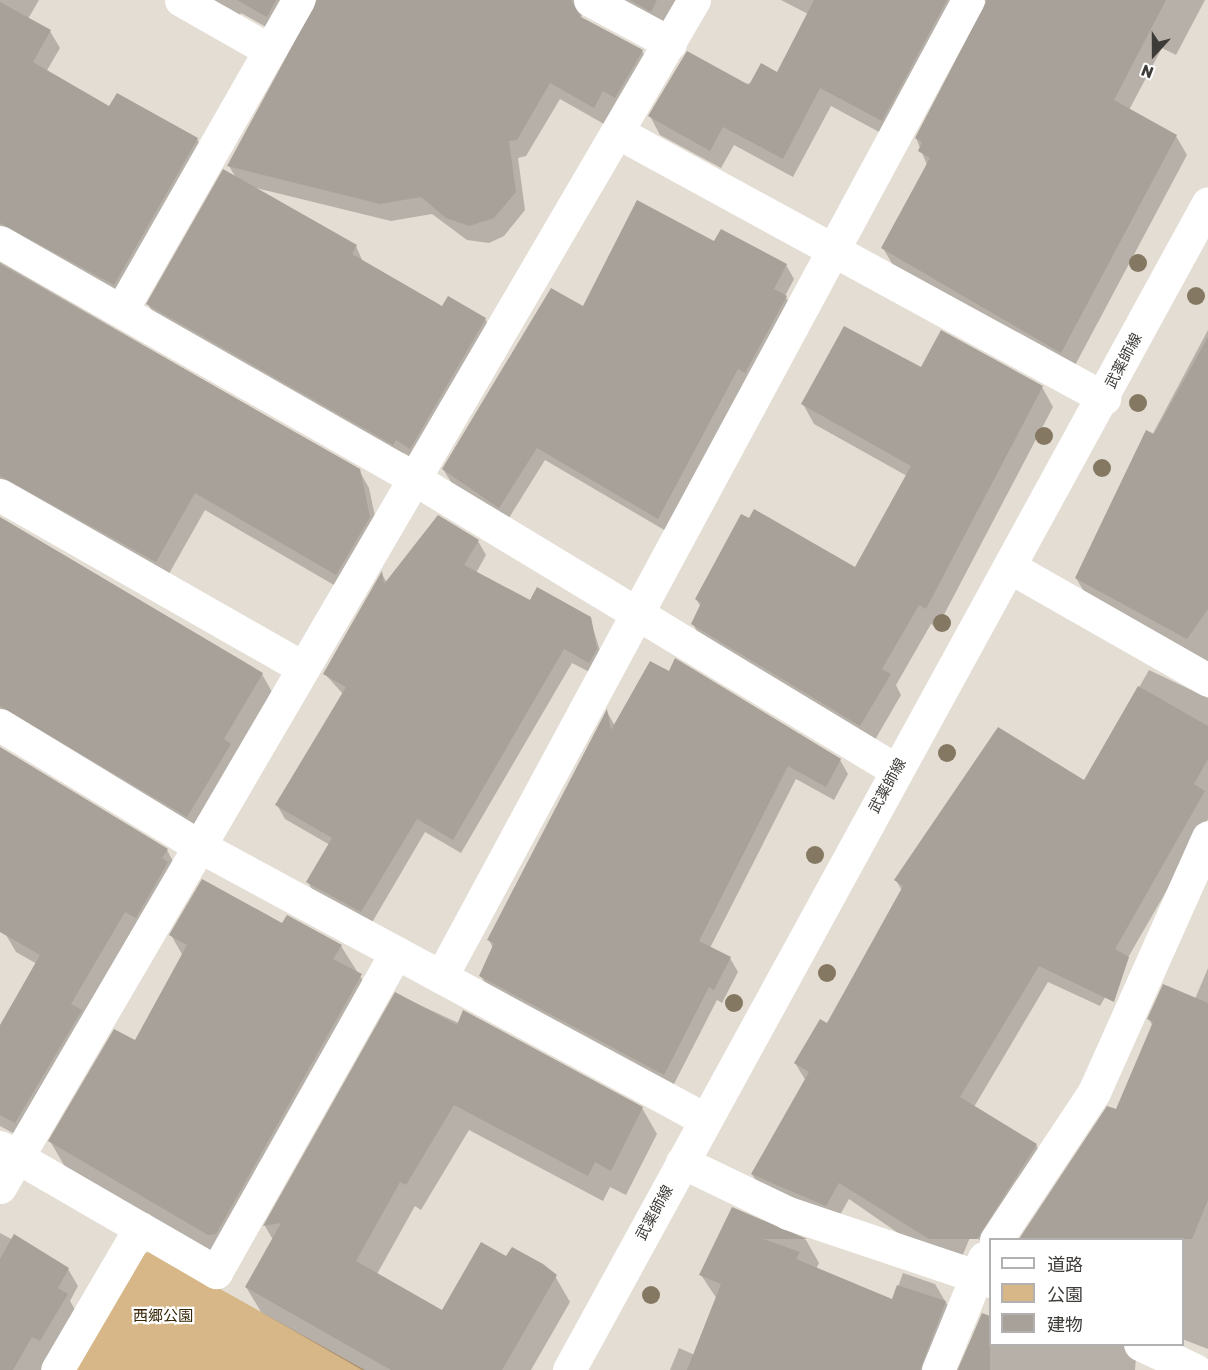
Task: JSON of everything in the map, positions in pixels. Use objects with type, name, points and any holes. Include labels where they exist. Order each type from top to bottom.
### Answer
[{"type":"street","points":[[182,0],[269,50]]},
{"type":"street","points":[[122,309],[298,0]]},
{"type":"street","points":[[590,0],[670,43]]},
{"type":"street","points":[[0,1187],[8,1152],[199,846],[413,478],[619,133],[694,0]]},
{"type":"street","points":[[441,977],[968,0]]},
{"type":"street","points":[[619,133],[833,247],[1104,398]]},
{"type":"street","name":"武薬師線","points":[[569,1370],[896,770],[1104,398],[1208,203]]},
{"type":"street","points":[[0,242],[122,309],[413,478],[896,770]]},
{"type":"street","points":[[0,495],[303,668]]},
{"type":"street","points":[[1010,567],[1205,670]]},
{"type":"street","points":[[0,725],[199,846],[706,1120]]},
{"type":"street","points":[[997,1238],[1094,1092],[1208,837]]},
{"type":"street","points":[[8,1152],[216,1272],[396,952]]},
{"type":"street","points":[[682,1162],[788,1213],[981,1278]]},
{"type":"street","points":[[57,1370],[140,1228]]},
{"type":"street","points":[[938,1370],[981,1278],[989,1251]]},
{"type":"street","points":[[1144,1346],[1195,1370]]},
{"type":"green space","name":"西郷公園","points":[[152,1251],[365,1370],[72,1370],[137,1256]]},
{"type":"building","points":[[237,0],[276,0],[267,17]]},
{"type":"building","points":[[317,0],[571,0],[581,17],[643,50],[615,98],[603,91],[594,108],[550,83],[517,140],[509,141],[516,192],[494,218],[469,226],[446,218],[421,197],[380,204],[227,166]]},
{"type":"building","points":[[630,0],[657,0],[651,12]]},
{"type":"building","points":[[814,0],[947,0],[882,121],[820,88],[783,159],[723,127],[710,151],[648,116],[687,51],[749,85],[761,63],[777,72]]},
{"type":"building","points":[[987,0],[1166,0],[1114,100],[1177,135],[1061,353],[881,248],[930,158],[918,151],[922,142],[915,138]]},
{"type":"building","points":[[0,2],[51,30],[33,62],[109,106],[117,93],[198,138],[114,285],[0,223]]},
{"type":"building","points":[[223,169],[357,245],[352,254],[442,306],[448,296],[486,318],[410,449],[396,440],[393,445],[146,304]]},
{"type":"building","points":[[637,200],[714,241],[721,229],[787,264],[774,289],[787,296],[745,373],[738,369],[658,519],[537,448],[499,508],[442,469],[551,288],[583,306]]},
{"type":"building","points":[[0,264],[360,469],[370,517],[336,575],[195,493],[156,562],[0,476]]},
{"type":"building","points":[[844,326],[921,367],[941,330],[1043,386],[926,609],[919,605],[882,669],[891,674],[860,726],[691,624],[701,603],[695,599],[741,514],[749,518],[754,509],[855,567],[911,466],[801,404]]},
{"type":"building","points":[[1208,337],[1208,609],[1187,639],[1075,578],[1146,430],[1154,434]]},
{"type":"building","points":[[438,515],[479,540],[464,565],[530,600],[537,587],[591,617],[597,649],[589,663],[564,649],[453,840],[417,819],[361,912],[306,882],[332,838],[275,805],[346,687],[323,674],[382,571],[384,584]]},
{"type":"building","points":[[0,517],[263,673],[224,739],[231,744],[187,817],[0,706]]},
{"type":"building","points":[[675,658],[841,759],[826,787],[788,766],[699,941],[731,957],[714,990],[709,987],[664,1075],[479,976],[494,943],[487,940],[607,709],[611,730],[650,661],[669,671]]},
{"type":"building","points":[[1138,686],[1208,726],[1208,759],[1194,784],[1205,791],[1115,949],[1129,957],[1114,1002],[1039,966],[960,1097],[1037,1144],[977,1239],[929,1239],[839,1183],[826,1206],[751,1174],[809,1072],[794,1063],[820,1019],[827,1023],[903,886],[894,880],[998,727],[1084,780]]},
{"type":"building","points":[[0,747],[168,849],[162,858],[168,862],[136,918],[125,912],[71,1004],[82,1010],[15,1123],[0,1115],[0,1025],[40,955],[0,932]]},
{"type":"building","points":[[202,879],[282,923],[287,915],[342,945],[333,959],[362,974],[216,1234],[208,1235],[48,1141],[114,1029],[135,1040],[187,945],[169,935]]},
{"type":"building","points":[[1163,984],[1208,1003],[1208,1200],[1192,1239],[1020,1238],[1107,1106],[1116,1109],[1153,1022],[1147,1019]]},
{"type":"building","points":[[395,992],[457,1025],[463,1010],[643,1107],[611,1171],[595,1162],[588,1176],[454,1105],[406,1185],[400,1182],[356,1261],[442,1310],[481,1242],[506,1256],[512,1247],[543,1264],[557,1275],[502,1370],[391,1370],[245,1287],[281,1223],[263,1226]]},
{"type":"building","points":[[732,1207],[807,1239],[763,1239],[800,1252],[796,1259],[892,1299],[897,1285],[946,1301],[920,1370],[687,1370],[721,1284],[699,1275]]},
{"type":"building","points":[[14,1234],[69,1268],[58,1288],[68,1294],[40,1341],[32,1337],[13,1370],[0,1370],[0,1259]]},
{"type":"building","points":[[982,1313],[989,1316],[990,1370],[958,1370]]}]
